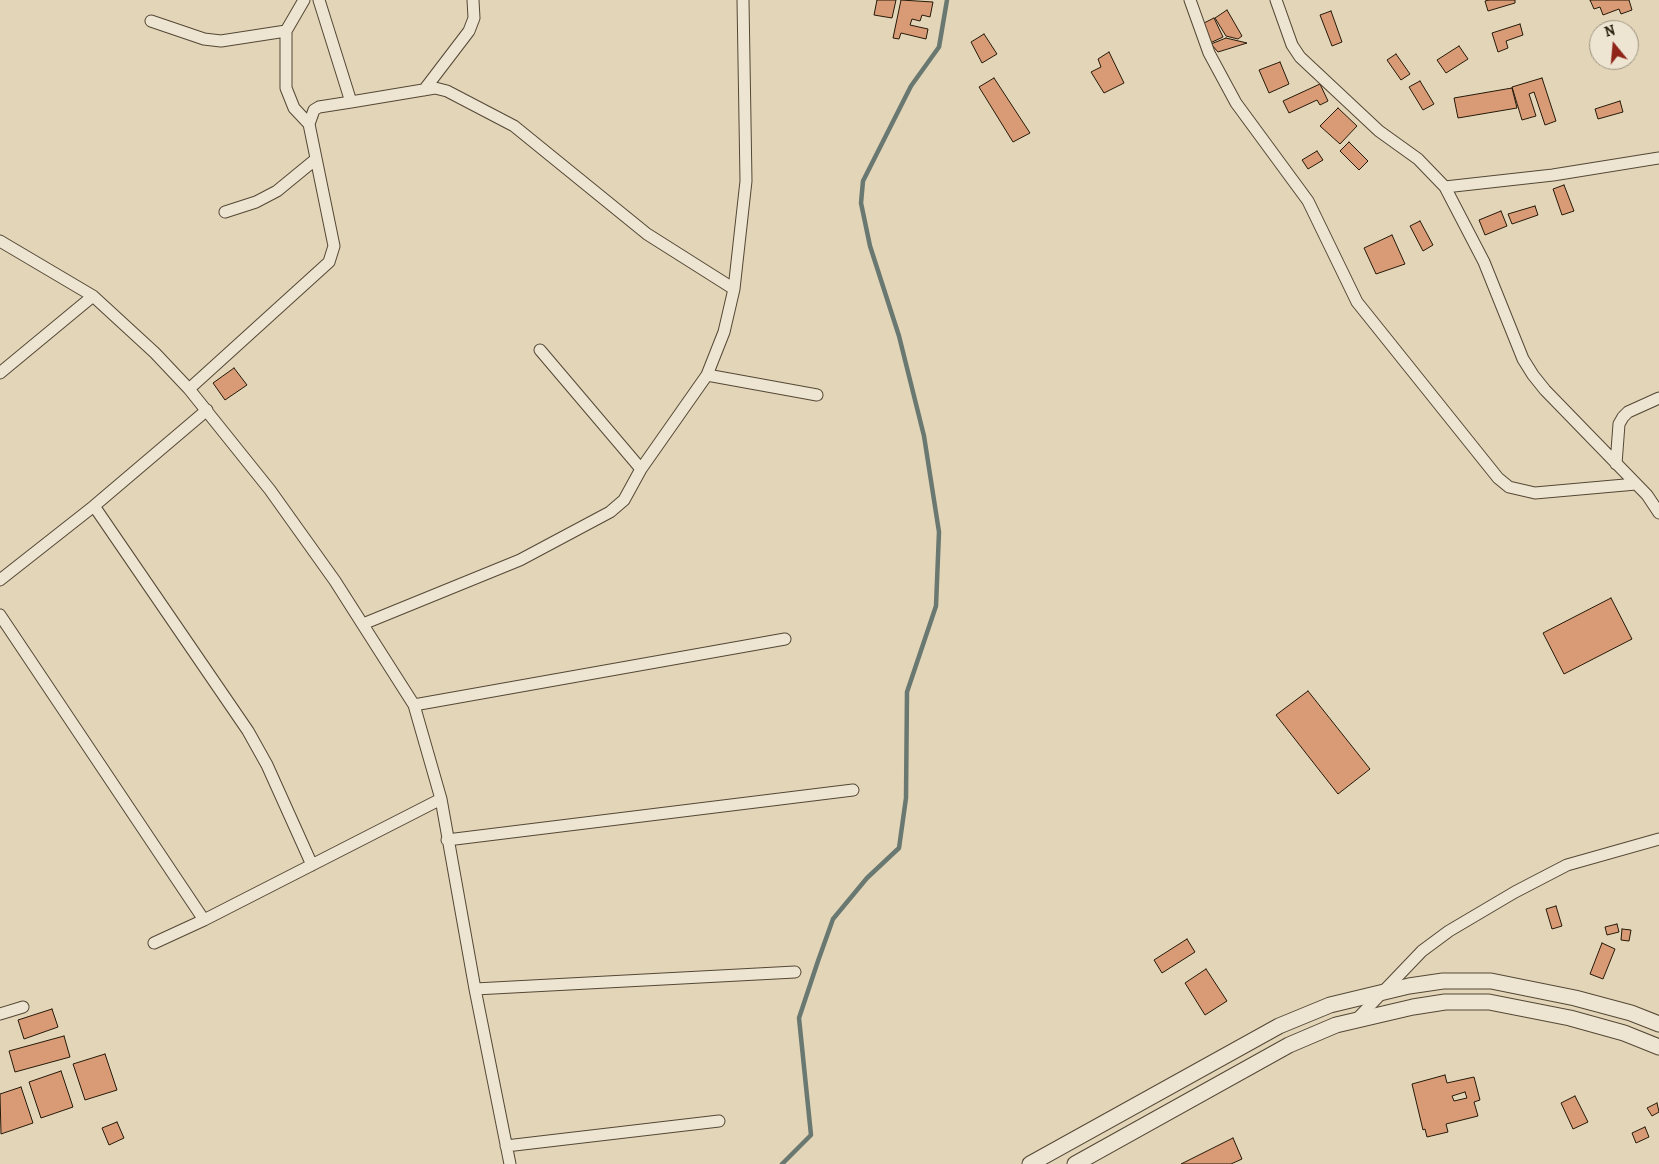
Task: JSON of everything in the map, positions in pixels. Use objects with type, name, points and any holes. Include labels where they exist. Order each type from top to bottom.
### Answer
[{"type":"street","points":[[304,0],[286,32],[288,94],[294,108],[309,124]]},
{"type":"street","points":[[319,0],[351,102]]},
{"type":"street","points":[[424,90],[469,31],[474,18],[473,0]]},
{"type":"street","points":[[363,624],[520,560],[610,512],[624,500],[641,469],[707,375],[724,332],[734,290],[746,182],[743,0]]},
{"type":"street","points":[[1190,0],[1209,53],[1236,103],[1308,201],[1357,302],[1498,478],[1509,487],[1521,492],[1535,493],[1636,484]]},
{"type":"street","points":[[1276,0],[1292,45],[1300,57],[1379,130],[1418,159],[1445,186],[1484,262],[1523,359],[1533,376],[1647,495],[1659,513]]},
{"type":"street","points":[[152,21],[204,39],[221,41],[286,32]]},
{"type":"street","points":[[189,389],[329,262],[334,246],[309,124],[314,110],[319,107],[435,88],[447,90],[514,126],[647,234],[734,290]]},
{"type":"street","points":[[1445,186],[1553,175],[1659,158]]},
{"type":"street","points":[[225,212],[256,202],[277,191],[316,159]]},
{"type":"street","points":[[0,241],[93,296],[155,353],[189,389],[275,497],[335,581],[414,705],[441,799],[475,989],[510,1164]]},
{"type":"street","points":[[0,373],[93,296]]},
{"type":"street","points":[[540,350],[641,469]]},
{"type":"street","points":[[707,375],[817,395]]},
{"type":"street","points":[[1616,464],[1619,424],[1623,416],[1659,398]]},
{"type":"street","points":[[0,580],[94,506],[207,410]]},
{"type":"street","points":[[94,506],[248,731],[312,865]]},
{"type":"street","points":[[0,615],[204,920]]},
{"type":"street","points":[[414,705],[785,639]]},
{"type":"street","points":[[447,840],[853,790]]},
{"type":"street","points":[[154,943],[204,920],[441,799]]},
{"type":"street","points":[[1357,1019],[1422,951],[1449,931],[1515,892],[1567,865],[1659,839]]},
{"type":"street","points":[[475,989],[795,972]]},
{"type":"street","points":[[1030,1164],[1279,1026],[1330,1005],[1443,981],[1492,981],[1575,998],[1631,1013],[1659,1024]]},
{"type":"street","points":[[1075,1164],[1289,1045],[1336,1025],[1357,1019],[1445,1002],[1489,1002],[1570,1018],[1624,1033],[1659,1047]]},
{"type":"street","points":[[0,1014],[23,1007]]},
{"type":"street","points":[[506,1146],[719,1121]]},
{"type":"building","points":[[877,0],[896,0],[892,18],[874,15]]},
{"type":"building","points":[[901,0],[933,2],[930,17],[922,15],[920,21],[912,19],[910,25],[928,29],[926,39],[901,33],[899,39],[893,38]]},
{"type":"building","points":[[1515,0],[1515,3],[1488,11],[1485,1]]},
{"type":"building","points":[[1590,0],[1629,0],[1632,10],[1621,14],[1619,9],[1603,15],[1600,7],[1594,9]]},
{"type":"building","points":[[1227,10],[1242,36],[1238,39],[1226,36],[1215,18]]},
{"type":"building","points":[[1331,11],[1342,42],[1332,46],[1320,15]]},
{"type":"building","points":[[1214,18],[1223,37],[1208,44],[1200,25]]},
{"type":"building","points":[[1520,24],[1523,35],[1506,41],[1508,48],[1498,52],[1492,33]]},
{"type":"building","points":[[984,34],[997,54],[982,63],[971,42]]},
{"type":"building","points":[[1226,38],[1247,43],[1218,52],[1211,44]]},
{"type":"building","points":[[1459,46],[1468,59],[1446,73],[1437,60]]},
{"type":"building","points":[[1109,52],[1124,83],[1104,93],[1091,72],[1101,67],[1098,59]]},
{"type":"building","points":[[1396,54],[1410,74],[1401,80],[1387,60]]},
{"type":"building","points":[[1280,62],[1289,84],[1269,93],[1259,70]]},
{"type":"building","points":[[994,78],[1030,133],[1013,142],[979,87]]},
{"type":"building","points":[[1542,78],[1556,121],[1545,125],[1534,92],[1529,94],[1536,116],[1522,120],[1512,87]]},
{"type":"building","points":[[1420,81],[1434,104],[1423,110],[1409,87]]},
{"type":"building","points":[[1320,84],[1328,101],[1320,105],[1317,100],[1289,113],[1283,101]]},
{"type":"building","points":[[1512,88],[1517,108],[1458,118],[1454,98]]},
{"type":"building","points":[[1620,101],[1623,112],[1598,119],[1595,109]]},
{"type":"building","points":[[1338,108],[1357,126],[1340,144],[1320,126]]},
{"type":"building","points":[[1349,142],[1368,161],[1359,170],[1340,151]]},
{"type":"building","points":[[1317,151],[1323,160],[1308,169],[1302,160]]},
{"type":"building","points":[[1564,185],[1574,211],[1562,215],[1553,189]]},
{"type":"building","points":[[1535,206],[1538,215],[1512,224],[1508,214]]},
{"type":"building","points":[[1501,211],[1507,226],[1485,235],[1479,220]]},
{"type":"building","points":[[1420,221],[1433,245],[1423,251],[1410,226]]},
{"type":"building","points":[[1392,235],[1405,264],[1376,274],[1364,248]]},
{"type":"building","points":[[234,368],[247,385],[225,400],[213,383]]},
{"type":"building","points":[[1611,598],[1632,639],[1564,674],[1543,633]]},
{"type":"building","points":[[1308,691],[1370,769],[1338,794],[1276,715]]},
{"type":"building","points":[[1556,906],[1562,926],[1552,929],[1546,909]]},
{"type":"building","points":[[1617,924],[1619,932],[1607,935],[1605,927]]},
{"type":"building","points":[[1622,929],[1631,930],[1629,941],[1621,940]]},
{"type":"building","points":[[1187,939],[1195,952],[1162,973],[1154,960]]},
{"type":"building","points":[[1602,943],[1615,949],[1603,979],[1590,974]]},
{"type":"building","points":[[1206,969],[1227,1001],[1205,1015],[1185,983]]},
{"type":"building","points":[[52,1009],[58,1027],[24,1039],[18,1020]]},
{"type":"building","points":[[64,1036],[70,1057],[15,1072],[9,1051]]},
{"type":"building","points":[[105,1054],[117,1090],[85,1100],[73,1064]]},
{"type":"building","points":[[61,1071],[73,1107],[41,1118],[29,1082]]},
{"type":"building","points":[[1445,1075],[1447,1083],[1474,1077],[1480,1100],[1474,1102],[1478,1116],[1446,1124],[1448,1132],[1427,1137],[1425,1129],[1423,1130],[1412,1084]],"holes":[[[1465,1092],[1467,1098],[1454,1101],[1452,1096]]]},
{"type":"building","points":[[21,1087],[33,1123],[1,1134],[0,1094]]},
{"type":"building","points":[[1575,1096],[1588,1122],[1573,1129],[1561,1103]]},
{"type":"building","points":[[1657,1103],[1659,1112],[1652,1116],[1647,1108]]},
{"type":"building","points":[[117,1122],[124,1138],[109,1145],[102,1128]]},
{"type":"building","points":[[1645,1127],[1649,1137],[1636,1143],[1632,1133]]},
{"type":"building","points":[[1233,1138],[1242,1159],[1231,1164],[1181,1164]]},
{"type":"waterway","points":[[782,1164],[811,1135],[799,1018],[833,919],[867,878],[899,848],[906,798],[907,692],[936,606],[939,532],[924,436],[899,336],[870,246],[861,203],[863,181],[911,86],[939,47],[947,0]]}]
